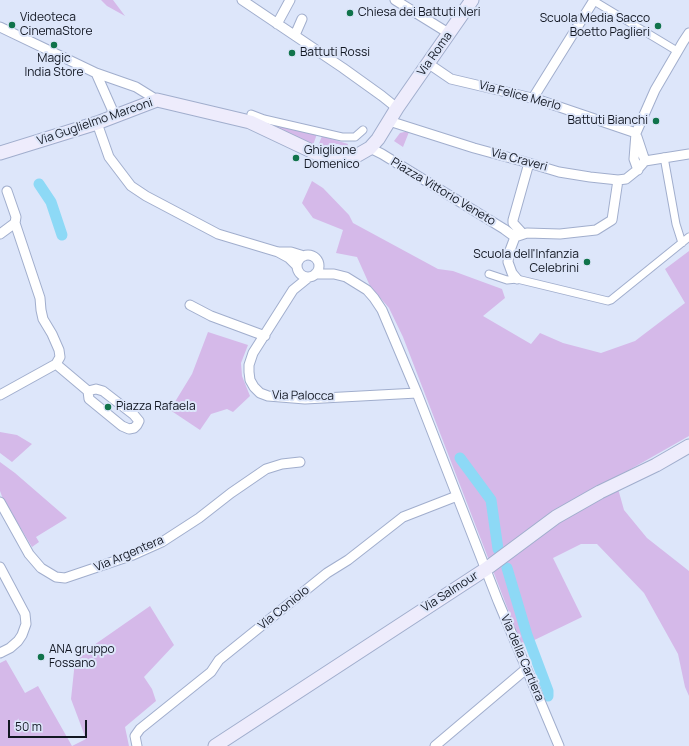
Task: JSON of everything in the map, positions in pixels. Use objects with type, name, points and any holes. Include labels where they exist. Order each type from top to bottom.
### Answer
[{"type":"main road","name":"Via Roma","points":[[397,108],[450,34],[472,0]]},
{"type":"main road","name":"Via Guglielmo Marconi","points":[[0,153],[97,123],[157,100],[250,122],[324,157],[347,158],[356,156],[370,148],[378,139],[397,108]]},
{"type":"main road","name":"Via Salmour","points":[[215,746],[486,569],[556,517],[600,492],[656,466],[689,446]]},
{"type":"street","points":[[242,0],[295,35],[397,108]]},
{"type":"street","points":[[277,24],[290,0]]},
{"type":"street","points":[[395,0],[450,34]]},
{"type":"street","points":[[533,98],[594,0],[677,51]]},
{"type":"street","points":[[295,35],[302,19]]},
{"type":"street","points":[[0,27],[96,73],[136,87],[157,100]]},
{"type":"street","points":[[638,170],[634,159],[636,133],[655,90],[689,33]]},
{"type":"street","name":"Via Felice Merlo","points":[[428,64],[451,79],[533,98],[636,133]]},
{"type":"street","points":[[96,73],[115,116]]},
{"type":"street","points":[[251,114],[264,119],[342,137],[355,137],[363,130]]},
{"type":"street","name":"Via Craveri","points":[[389,121],[467,146],[560,172],[618,180]]},
{"type":"street","points":[[97,123],[109,157],[131,186],[146,196],[218,234],[278,252],[289,258],[303,276],[334,274]]},
{"type":"street","points":[[636,133],[645,161]]},
{"type":"street","name":"Piazza Vittorio Veneto","points":[[370,148],[498,225],[519,236]]},
{"type":"street","points":[[519,236],[596,230],[612,220],[618,180],[626,178],[638,170],[645,161],[689,154]]},
{"type":"street","points":[[664,158],[676,224],[682,243]]},
{"type":"street","points":[[519,236],[513,220],[529,163]]},
{"type":"street","points":[[0,395],[56,364],[60,357],[59,350],[41,310],[40,298],[30,272],[15,223],[16,217],[7,191]]},
{"type":"street","points":[[0,234],[15,223]]},
{"type":"street","points":[[517,279],[512,273],[508,262],[509,253],[519,236]]},
{"type":"street","points":[[489,274],[507,280],[517,279],[608,301],[689,237]]},
{"type":"street","points":[[278,252],[290,252],[316,258],[319,268],[312,276]]},
{"type":"street","name":"Via Palocca","points":[[304,256],[299,259],[293,290],[251,359],[249,372],[250,380],[254,387],[260,393],[268,396],[305,399],[417,393]]},
{"type":"street","points":[[318,264],[334,274],[346,277],[367,290],[379,305],[417,393],[456,496],[486,569]]},
{"type":"street","name":"Via Palocca","points":[[293,290],[312,276]]},
{"type":"street","points":[[190,305],[211,316],[265,336]]},
{"type":"street","points":[[56,364],[88,391],[89,399],[122,426],[129,429],[134,428],[137,425],[139,421],[134,415],[102,391],[96,389],[88,391]]},
{"type":"street","name":"Via Argentera","points":[[0,502],[29,554],[41,568],[56,578],[65,578],[133,555],[162,542],[198,518],[231,492],[266,469],[282,464],[300,462]]},
{"type":"street","name":"Via Coniolo","points":[[136,746],[135,736],[140,729],[211,672],[219,660],[326,573],[348,560],[403,517],[456,496]]},
{"type":"street","points":[[0,568],[25,614],[26,624],[18,641],[10,648],[0,653]]},
{"type":"street","name":"Via della Cartiera","points":[[486,569],[559,746]]},
{"type":"street","points":[[435,746],[526,669]]},
{"type":"shaded area","points":[[101,0],[113,0],[125,16],[107,6]]},
{"type":"shaded area","points":[[268,123],[317,134],[313,145]]},
{"type":"shaded area","points":[[409,132],[403,147],[394,141],[400,133]]},
{"type":"shaded area","points":[[322,136],[348,144],[347,147],[338,144],[325,147],[318,146]]},
{"type":"shaded area","points":[[312,181],[323,188],[349,215],[353,223],[438,269],[453,271],[502,289],[505,298],[483,316],[531,344],[540,333],[563,343],[601,353],[635,341],[685,303],[665,269],[689,251],[689,436],[615,478],[624,510],[647,538],[689,571],[689,696],[685,687],[678,654],[644,593],[597,544],[581,544],[553,558],[582,617],[522,646],[403,337],[389,308],[370,286],[357,257],[336,253],[343,230],[313,218],[302,203]]},
{"type":"shaded area","points":[[208,332],[248,345],[241,363],[242,376],[250,396],[233,412],[227,409],[211,414],[200,430],[170,410],[192,374]]},
{"type":"shaded area","points":[[0,432],[17,435],[32,444],[12,462],[0,453]]},
{"type":"shaded area","points":[[0,462],[67,518],[36,537],[39,542],[32,547],[3,499],[0,491]]},
{"type":"shaded area","points":[[150,606],[174,645],[144,677],[152,689],[156,701],[125,727],[129,746],[72,746],[86,739],[71,699],[75,661],[84,652]]},
{"type":"shaded area","points":[[6,660],[25,693],[38,686],[72,746],[0,746],[0,663]]},
{"type":"waterway","points":[[39,184],[51,202],[62,235]]},
{"type":"waterway","points":[[460,458],[491,500],[498,549]]},
{"type":"waterway","points":[[507,568],[527,635],[548,691],[548,696]]},
{"type":"place","name":"Chiesa dei Battuti Neri","points":[[350,13]]},
{"type":"place","name":"Videoteca CinemaStore","points":[[12,25]]},
{"type":"place","name":"Scuola Media Sacco Boetto Paglieri","points":[[658,26]]},
{"type":"place","name":"Magic India Store","points":[[54,45]]},
{"type":"place","name":"Battuti Rossi","points":[[292,53]]},
{"type":"place","name":"Battuti Bianchi","points":[[656,121]]},
{"type":"place","name":"Ghiglione Domenico","points":[[296,158]]},
{"type":"place","name":"Scuola dell'Infanzia Celebrini","points":[[587,262]]},
{"type":"place","name":"Piazza Rafaela","points":[[108,407]]},
{"type":"place","name":"ANA gruppo Fossano","points":[[41,657]]}]
